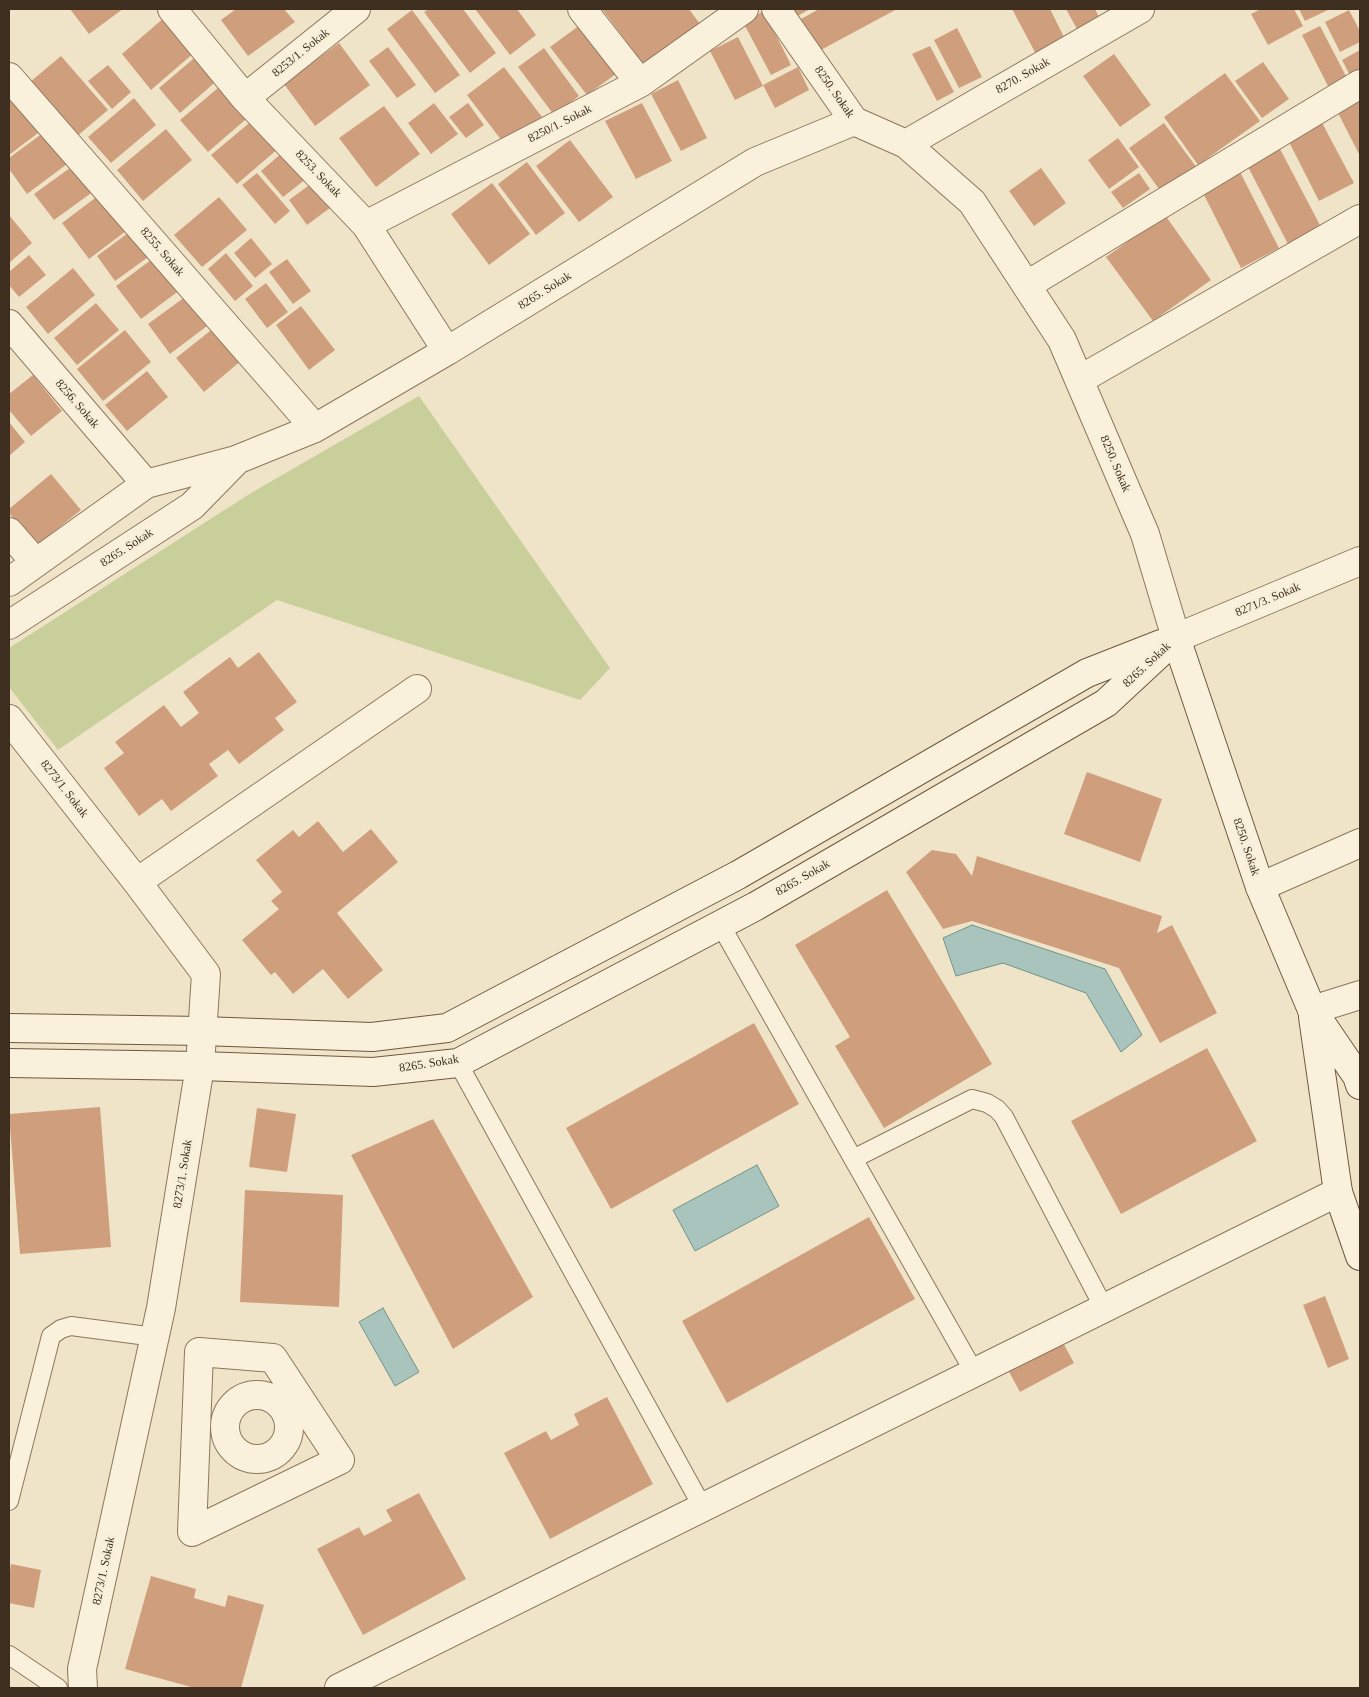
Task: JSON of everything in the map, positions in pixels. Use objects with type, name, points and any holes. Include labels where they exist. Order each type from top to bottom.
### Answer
[{"type":"street","name":"8253. Sokak","points":[[172,9],[245,98],[366,225],[447,351]]},
{"type":"street","name":"8253/1. Sokak","points":[[245,98],[356,9]]},
{"type":"street","points":[[582,9],[640,83]]},
{"type":"street","name":"8250/1. Sokak","points":[[366,225],[640,83],[744,9]]},
{"type":"street","name":"8250. Sokak","points":[[776,9],[854,121],[906,144],[972,202],[1062,340],[1146,534],[1176,638],[1260,887],[1312,1010],[1357,1076],[1360,1085]]},
{"type":"street","name":"8270. Sokak","points":[[906,144],[1140,9]]},
{"type":"street","name":"8255. Sokak","points":[[9,77],[315,428]]},
{"type":"street","points":[[1027,285],[1360,84]]},
{"type":"street","name":"8265. Sokak","points":[[9,582],[146,484],[236,460],[315,428],[447,351],[755,162],[854,121]]},
{"type":"street","points":[[1079,380],[1360,219]]},
{"type":"street","name":"8256. Sokak","points":[[9,324],[146,484]]},
{"type":"street","name":"8265. Sokak","points":[[9,625],[192,506],[236,460]]},
{"type":"street","points":[[9,532],[36,563]]},
{"type":"street","name":"8271/3. Sokak","points":[[1176,638],[1360,561]]},
{"type":"street","name":"8265. Sokak","points":[[9,1063],[200,1066],[373,1072],[458,1062],[764,901],[1106,703],[1176,638]]},
{"type":"street","name":"8265. Sokak","points":[[9,1028],[202,1031],[372,1037],[447,1028],[738,875],[1087,673],[1176,638]]},
{"type":"street","points":[[137,882],[417,689]]},
{"type":"street","name":"8273/1. Sokak","points":[[9,719],[137,882],[206,974],[200,1066],[163,1298],[82,1669],[83,1688]]},
{"type":"street","points":[[1260,887],[1360,843]]},
{"type":"street","points":[[1312,1010],[1360,995]]},
{"type":"street","name":"8250. Sokak","points":[[1312,1010],[1338,1192],[1360,1256]]},
{"type":"street","points":[[339,1688],[1338,1192]]},
{"type":"street","points":[[199,1352],[237,1355],[273,1358],[295,1409],[340,1460],[192,1532],[199,1352]]},
{"type":"street","points":[[237,1355],[248,1396]]},
{"type":"street","points":[[248,1396],[268,1397],[295,1409],[288,1420],[289,1430],[286,1440],[272,1456],[252,1459],[241,1455],[227,1440],[225,1430],[226,1418],[238,1401],[248,1396]]},
{"type":"street","points":[[196,1433],[225,1430]]},
{"type":"street","points":[[262,1459],[275,1492]]},
{"type":"lane","points":[[720,924],[974,1372]]},
{"type":"lane","points":[[458,1062],[703,1508]]},
{"type":"lane","points":[[853,1159],[972,1099],[987,1103],[1004,1117],[1104,1308]]},
{"type":"lane","points":[[9,1501],[51,1336],[71,1326],[82,1326],[155,1337]]},
{"type":"lane","points":[[9,1655],[58,1688]]},
{"type":"green space","points":[[419,396],[610,668],[580,700],[277,600],[58,750],[9,687],[9,648],[251,493]]},
{"type":"water","points":[[972,925],[1105,969],[1142,1035],[1121,1052],[1086,993],[1003,963],[956,976],[943,938]]},
{"type":"water","points":[[757,1165],[779,1206],[695,1251],[673,1210]]},
{"type":"water","points":[[383,1308],[419,1372],[395,1386],[359,1322]]},
{"type":"building","points":[[70,9],[123,9],[89,34]]},
{"type":"building","points":[[236,9],[284,9],[295,22],[248,56],[221,20]]},
{"type":"building","points":[[429,9],[463,9],[496,53],[470,73],[424,12]]},
{"type":"building","points":[[475,9],[517,9],[536,35],[510,55]]},
{"type":"building","points":[[602,9],[689,9],[700,24],[645,66]]},
{"type":"building","points":[[788,9],[810,9],[794,18]]},
{"type":"building","points":[[819,9],[897,9],[819,51],[801,19]]},
{"type":"building","points":[[1012,9],[1050,9],[1066,41],[1037,56]]},
{"type":"building","points":[[1066,9],[1095,9],[1100,19],[1078,31]]},
{"type":"building","points":[[1261,9],[1294,9],[1303,26],[1268,45],[1251,14]]},
{"type":"building","points":[[1299,9],[1330,9],[1305,21]]},
{"type":"building","points":[[412,10],[460,75],[435,93],[387,29]]},
{"type":"building","points":[[1349,10],[1360,31],[1360,42],[1340,52],[1325,22]]},
{"type":"building","points":[[764,11],[791,65],[771,75],[743,22]]},
{"type":"building","points":[[165,17],[195,52],[151,90],[122,54]]},
{"type":"building","points":[[584,22],[620,71],[587,95],[550,47]]},
{"type":"building","points":[[1320,26],[1347,78],[1329,88],[1302,35]]},
{"type":"building","points":[[957,28],[982,77],[959,88],[934,40]]},
{"type":"building","points":[[738,37],[763,86],[735,100],[710,51]]},
{"type":"building","points":[[339,43],[370,85],[315,126],[284,84]]},
{"type":"building","points":[[930,46],[954,92],[937,101],[912,54]]},
{"type":"building","points":[[388,47],[416,85],[397,98],[369,61]]},
{"type":"building","points":[[544,48],[579,96],[554,115],[518,67]]},
{"type":"building","points":[[1360,50],[1360,74],[1352,79],[1342,60]]},
{"type":"building","points":[[199,54],[220,78],[180,113],[159,88]]},
{"type":"building","points":[[1114,54],[1151,105],[1120,127],[1083,76]]},
{"type":"building","points":[[61,56],[108,110],[76,137],[30,82]]},
{"type":"building","points":[[1263,62],[1289,99],[1262,118],[1235,81]]},
{"type":"building","points":[[108,65],[131,92],[112,109],[88,81]]},
{"type":"building","points":[[504,67],[542,117],[505,145],[467,95]]},
{"type":"building","points":[[798,67],[809,90],[775,108],[763,85]]},
{"type":"building","points":[[1225,73],[1260,121],[1198,165],[1164,117]]},
{"type":"building","points":[[678,80],[707,138],[681,151],[651,94]]},
{"type":"building","points":[[225,82],[252,114],[208,152],[180,120]]},
{"type":"building","points":[[1360,93],[1360,156],[1335,107]]},
{"type":"building","points":[[13,98],[38,133],[9,155],[9,101]]},
{"type":"building","points":[[134,98],[156,125],[111,163],[88,137]]},
{"type":"building","points":[[434,103],[458,134],[431,154],[408,123]]},
{"type":"building","points":[[468,103],[484,125],[466,138],[449,117]]},
{"type":"building","points":[[642,103],[672,161],[636,179],[605,121]]},
{"type":"building","points":[[384,106],[420,154],[376,187],[339,138]]},
{"type":"building","points":[[254,119],[279,148],[237,184],[211,155]]},
{"type":"building","points":[[1320,119],[1354,183],[1319,201],[1286,136]]},
{"type":"building","points":[[1164,123],[1197,168],[1162,193],[1129,148]]},
{"type":"building","points":[[166,129],[192,160],[143,201],[117,170]]},
{"type":"building","points":[[47,130],[71,161],[27,194],[9,169],[9,158]]},
{"type":"building","points":[[1118,138],[1139,167],[1109,189],[1088,160]]},
{"type":"building","points":[[570,140],[613,197],[579,222],[536,166]]},
{"type":"building","points":[[1279,147],[1322,229],[1289,246],[1246,163]]},
{"type":"building","points":[[283,152],[306,179],[283,197],[261,171]]},
{"type":"building","points":[[527,162],[565,213],[536,235],[498,184]]},
{"type":"building","points":[[74,165],[94,191],[54,220],[34,194]]},
{"type":"building","points":[[1041,168],[1066,203],[1034,226],[1009,191]]},
{"type":"building","points":[[1240,172],[1279,248],[1241,268],[1202,191]]},
{"type":"building","points":[[257,173],[290,211],[275,224],[242,185]]},
{"type":"building","points":[[1139,173],[1150,189],[1123,208],[1111,192]]},
{"type":"building","points":[[316,180],[334,205],[307,225],[289,200]]},
{"type":"building","points":[[492,183],[530,234],[489,265],[451,214]]},
{"type":"building","points":[[103,192],[130,228],[89,259],[62,223]]},
{"type":"building","points":[[219,197],[247,230],[202,267],[174,235]]},
{"type":"building","points":[[9,215],[32,243],[9,263]]},
{"type":"building","points":[[1165,215],[1211,280],[1153,321],[1106,257]]},
{"type":"building","points":[[132,230],[151,255],[115,281],[97,256]]},
{"type":"building","points":[[251,238],[272,264],[255,278],[234,253]]},
{"type":"building","points":[[226,253],[253,286],[235,301],[208,269]]},
{"type":"building","points":[[29,255],[46,275],[19,297],[9,285],[9,272]]},
{"type":"building","points":[[155,257],[180,290],[141,319],[116,286]]},
{"type":"building","points":[[287,259],[311,291],[293,304],[269,272]]},
{"type":"building","points":[[73,268],[95,295],[48,334],[26,307]]},
{"type":"building","points":[[266,283],[288,312],[267,328],[245,299]]},
{"type":"building","points":[[189,294],[211,323],[170,354],[148,324]]},
{"type":"building","points":[[96,303],[119,330],[77,365],[54,338]]},
{"type":"building","points":[[301,306],[335,350],[309,370],[276,325]]},
{"type":"building","points":[[215,327],[242,360],[204,392],[176,358]]},
{"type":"building","points":[[125,330],[151,362],[103,401],[77,369]]},
{"type":"building","points":[[147,371],[168,397],[127,431],[105,405]]},
{"type":"building","points":[[33,375],[62,411],[31,436],[9,410],[9,394]]},
{"type":"building","points":[[9,422],[25,442],[9,456]]},
{"type":"building","points":[[51,474],[81,510],[36,546],[9,513],[9,509]]},
{"type":"building","points":[[259,652],[297,702],[275,718],[284,730],[239,764],[228,750],[209,764],[218,776],[171,811],[162,799],[139,816],[104,768],[124,753],[115,742],[164,705],[181,727],[199,713],[183,692],[230,657],[238,668]]},
{"type":"building","points":[[1087,772],[1162,799],[1140,862],[1064,834]]},
{"type":"building","points":[[318,821],[343,852],[371,829],[398,862],[337,913],[383,970],[348,999],[323,969],[293,994],[275,972],[271,975],[242,940],[279,909],[271,901],[282,892],[256,860],[293,830],[299,837]]},
{"type":"building","points":[[932,850],[956,854],[972,876],[977,856],[1162,916],[1157,933],[1172,925],[1217,1013],[1160,1043],[1119,968],[972,921],[943,929],[906,872]]},
{"type":"building","points":[[887,890],[992,1064],[884,1128],[835,1046],[850,1037],[795,945]]},
{"type":"building","points":[[754,1023],[799,1104],[611,1209],[566,1128]]},
{"type":"building","points":[[1207,1048],[1257,1141],[1121,1214],[1071,1121]]},
{"type":"building","points":[[100,1107],[111,1247],[20,1254],[9,1114]]},
{"type":"building","points":[[257,1108],[296,1114],[287,1172],[249,1167]]},
{"type":"building","points":[[433,1119],[533,1297],[453,1349],[351,1155]]},
{"type":"building","points":[[245,1190],[343,1195],[339,1307],[240,1302]]},
{"type":"building","points":[[869,1217],[915,1299],[727,1403],[682,1321]]},
{"type":"building","points":[[1325,1296],[1349,1359],[1328,1368],[1303,1305]]},
{"type":"building","points":[[1061,1339],[1074,1363],[1020,1392],[1007,1368]]},
{"type":"building","points":[[607,1397],[653,1484],[550,1539],[504,1453],[546,1431],[551,1440],[579,1425],[574,1414]]},
{"type":"building","points":[[419,1493],[466,1579],[363,1635],[317,1549],[359,1527],[364,1536],[392,1521],[386,1510]]},
{"type":"building","points":[[11,1564],[41,1570],[34,1608],[9,1603]]},
{"type":"building","points":[[151,1576],[196,1589],[194,1598],[225,1607],[228,1595],[264,1605],[241,1688],[195,1688],[125,1669]]}]
